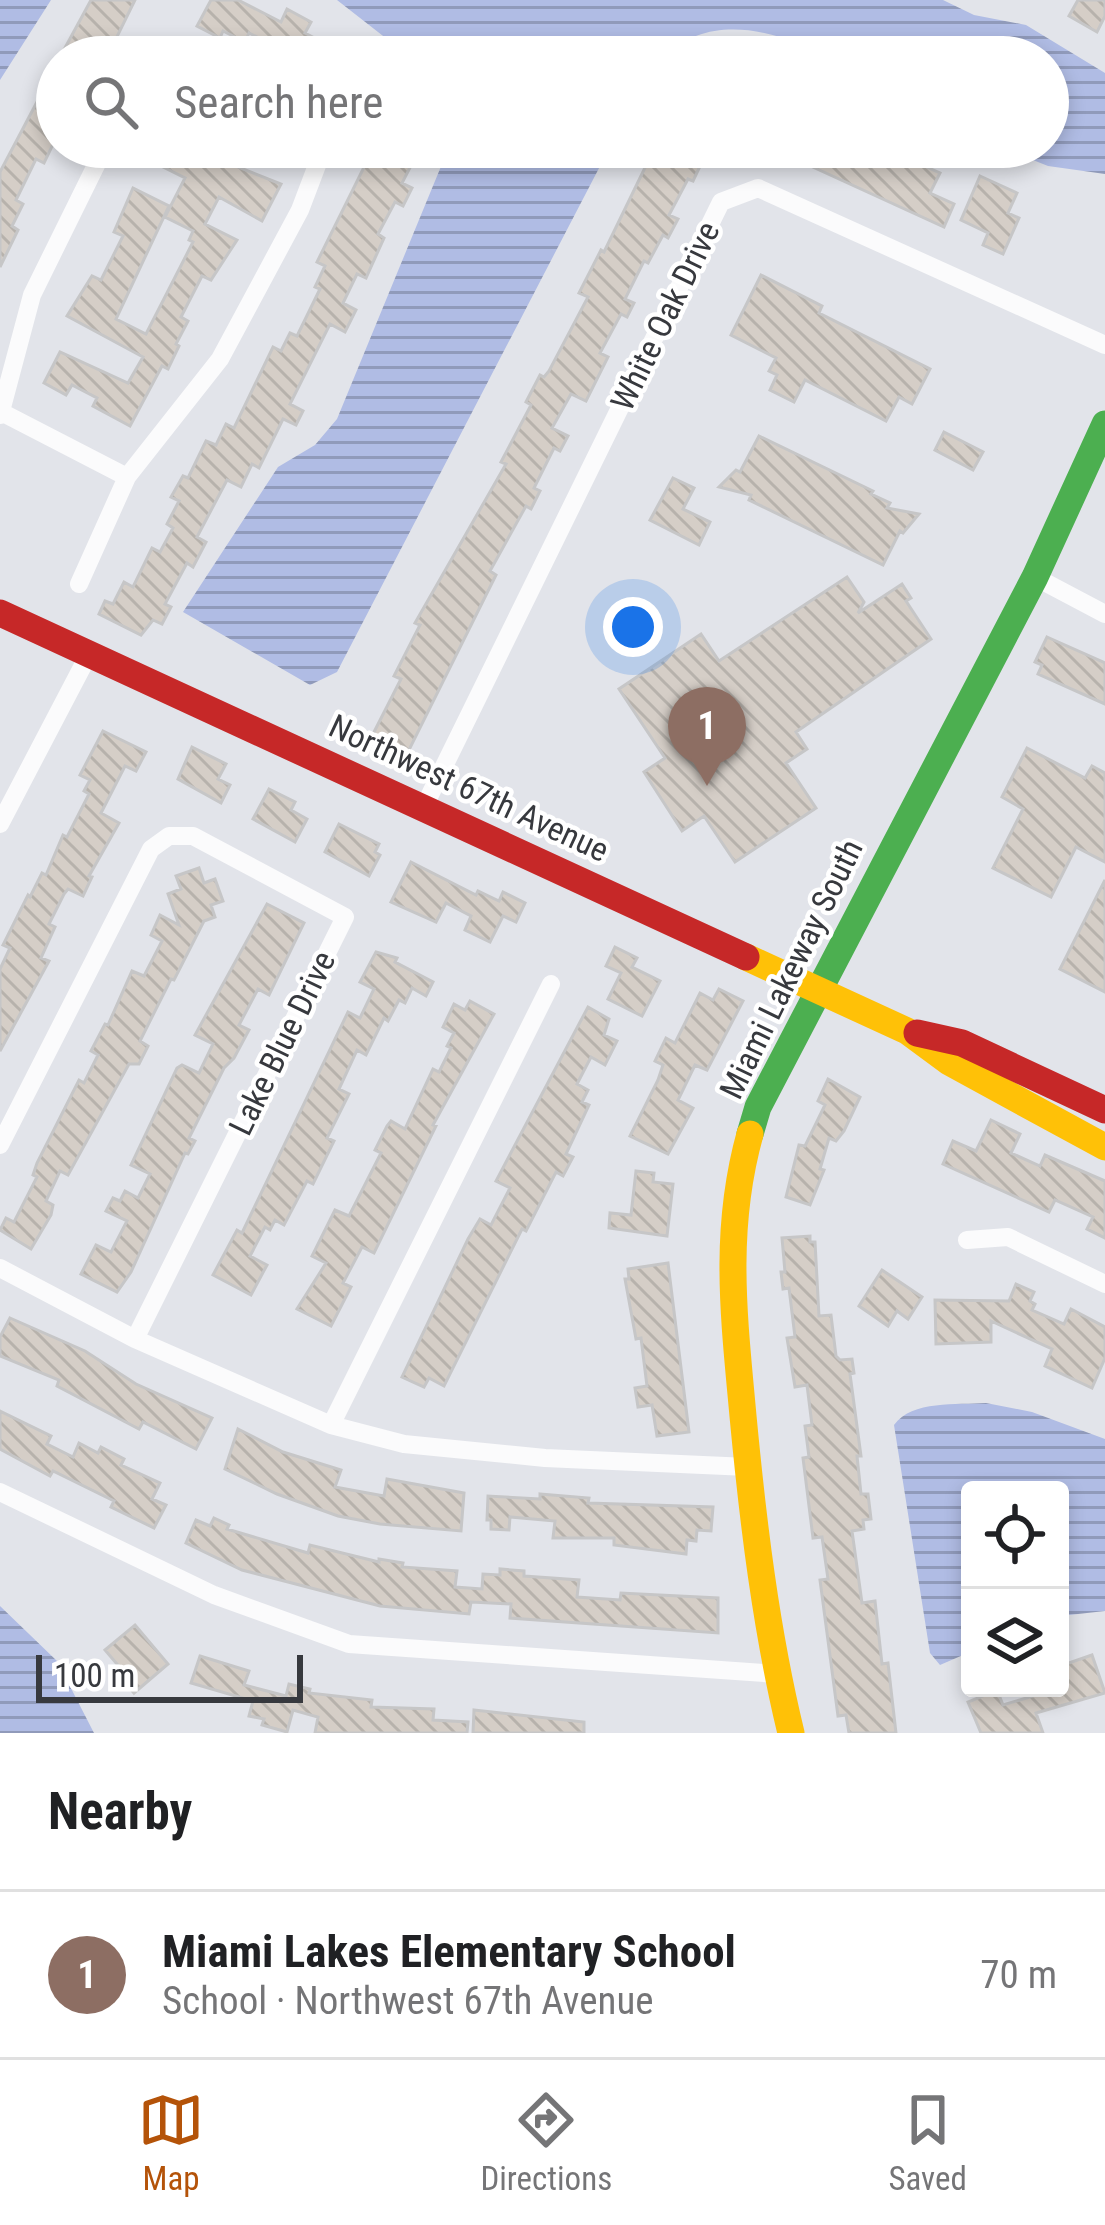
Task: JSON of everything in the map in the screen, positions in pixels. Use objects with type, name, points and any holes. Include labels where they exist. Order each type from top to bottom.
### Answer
[{"type":"main road","name":"Miami Lakeway South","points":[[791,1733],[777,1674],[748,1467],[730,1268],[737,1180],[758,1107],[1035,577],[1105,424]]},
{"type":"main road","name":"Northwest 67th Avenue","points":[[0,613],[907,1031],[949,1062],[1105,1147]]},
{"type":"main road","name":"Northwest 67th Avenue","points":[[907,1031],[962,1043],[1105,1110]]},
{"type":"street","points":[[95,168],[32,295],[1,414],[127,477]]},
{"type":"street","points":[[80,584],[127,477],[220,359],[300,211],[317,168]]},
{"type":"street","name":"White Oak Drive","points":[[424,807],[721,202],[758,188],[1105,345]]},
{"type":"street","points":[[1035,577],[1105,614]]},
{"type":"street","points":[[0,824],[89,654]]},
{"type":"street","name":"Lake Blue Drive","points":[[0,1144],[152,849],[169,836],[193,836],[345,917],[135,1339]]},
{"type":"street","points":[[331,1425],[551,984]]},
{"type":"street","points":[[968,1240],[1008,1237],[1105,1284]]},
{"type":"street","points":[[0,1268],[135,1339],[331,1425],[404,1444],[545,1458],[748,1467]]},
{"type":"street","points":[[0,1492],[214,1595],[349,1643],[777,1674]]},
{"type":"water","points":[[0,0],[51,0],[0,80]]},
{"type":"water","points":[[337,0],[943,0],[974,15],[1026,25],[1044,36],[776,36],[722,30],[697,36],[383,36]]},
{"type":"water","points":[[1069,51],[1105,73],[1105,174],[1062,168],[1069,168]]},
{"type":"water","points":[[440,168],[599,168],[337,672],[310,685],[183,612],[278,467],[315,445],[337,419]]},
{"type":"water","points":[[986,1403],[1032,1412],[1105,1439],[1105,1611],[1069,1615],[1069,1481],[961,1481],[961,1656],[940,1665],[930,1653],[894,1425],[912,1411]]},
{"type":"water","points":[[0,1606],[57,1661],[94,1733],[0,1733]]},
{"type":"building","points":[[91,0],[135,0],[117,36],[71,36]]},
{"type":"building","points":[[211,0],[238,0],[281,22],[287,9],[311,22],[305,33],[311,36],[233,36],[223,31],[216,36],[197,26]]},
{"type":"building","points":[[1078,0],[1105,0],[1105,16],[1097,32],[1069,16]]},
{"type":"building","points":[[36,104],[36,159],[16,200],[23,204],[12,226],[18,230],[0,267],[0,172]]},
{"type":"building","points":[[165,168],[241,168],[281,184],[262,221],[219,197],[205,224],[237,240],[211,280],[202,276],[181,317],[188,321],[168,369],[162,366],[130,426],[93,406],[97,398],[72,385],[66,395],[44,383],[60,352],[128,383],[143,357],[67,316],[92,276],[101,280],[123,236],[114,232],[133,188],[169,206],[116,319],[146,334],[193,242],[189,240],[193,231],[165,217],[185,178]]},
{"type":"building","points":[[364,168],[410,168],[402,183],[412,188],[403,206],[395,202],[378,234],[384,238],[366,278],[357,274],[343,303],[356,310],[345,332],[330,324],[290,404],[303,411],[296,425],[283,419],[259,468],[252,464],[241,487],[227,480],[197,537],[206,542],[193,567],[187,563],[165,604],[171,607],[162,624],[153,620],[141,635],[99,614],[105,601],[113,604],[124,582],[133,587],[152,548],[160,552],[173,528],[167,524],[179,501],[171,497],[183,476],[188,478],[206,441],[216,445],[226,424],[234,428],[273,347],[281,351],[290,333],[297,336],[320,289],[315,287],[325,266],[317,262]]},
{"type":"building","points":[[645,168],[699,168],[669,215],[678,219],[668,238],[663,235],[648,263],[644,261],[625,299],[634,303],[627,317],[621,314],[600,353],[608,357],[586,401],[571,394],[552,428],[568,436],[560,451],[554,448],[534,488],[540,491],[531,509],[526,506],[490,571],[496,575],[406,756],[372,736],[401,679],[394,676],[420,625],[415,623],[506,464],[501,462],[531,405],[526,402],[540,375],[549,371],[588,297],[579,293],[601,250],[604,252]]},
{"type":"building","points":[[815,168],[929,168],[940,173],[930,193],[954,204],[944,227]]},
{"type":"building","points":[[980,176],[1017,193],[1008,213],[1019,218],[1003,254],[983,245],[988,233],[961,220]]},
{"type":"building","points":[[761,275],[822,306],[819,313],[930,369],[912,404],[899,397],[886,421],[805,380],[794,402],[770,390],[777,375],[769,371],[776,358],[731,335]]},
{"type":"building","points":[[944,432],[983,452],[973,470],[935,450]]},
{"type":"building","points":[[759,436],[873,491],[871,494],[890,503],[887,508],[919,514],[900,531],[883,565],[749,500],[751,495],[719,487],[736,470],[740,472]]},
{"type":"building","points":[[673,478],[694,488],[683,509],[710,522],[699,545],[650,520]]},
{"type":"building","points":[[847,577],[864,602],[858,613],[902,584],[911,598],[906,601],[931,639],[796,732],[807,749],[786,763],[816,808],[735,862],[704,816],[682,831],[644,772],[665,758],[619,689],[701,634],[719,661]]},
{"type":"building","points":[[1047,637],[1105,663],[1105,704],[1038,674],[1042,665],[1035,662]]},
{"type":"building","points":[[103,731],[146,752],[136,771],[125,766],[101,813],[119,823],[83,896],[68,889],[64,894],[49,924],[55,927],[41,958],[49,961],[0,1051],[0,969],[10,948],[3,945],[89,794],[84,791],[90,780],[80,775]]},
{"type":"building","points":[[192,747],[226,764],[218,779],[230,785],[221,803],[178,779]]},
{"type":"building","points":[[1027,748],[1085,778],[1092,766],[1105,773],[1105,862],[1076,847],[1051,897],[993,868],[1023,809],[1002,797]]},
{"type":"building","points":[[269,789],[295,802],[291,810],[307,819],[295,842],[253,819]]},
{"type":"building","points":[[339,824],[379,844],[375,852],[380,855],[369,876],[325,852]]},
{"type":"building","points":[[411,862],[476,895],[478,891],[499,901],[503,892],[525,903],[516,922],[503,916],[490,942],[465,930],[471,916],[446,903],[436,922],[391,902]]},
{"type":"building","points":[[199,868],[204,883],[215,879],[223,901],[211,905],[215,917],[204,921],[171,979],[140,1041],[148,1046],[139,1064],[129,1064],[68,1175],[60,1171],[46,1201],[53,1205],[51,1215],[31,1249],[0,1230],[6,1218],[14,1222],[37,1177],[33,1175],[37,1163],[79,1080],[84,1083],[98,1055],[91,1051],[132,971],[144,976],[162,941],[151,935],[160,915],[179,925],[168,894],[181,889],[176,876]]},
{"type":"building","points":[[1105,880],[1105,992],[1060,969]]},
{"type":"building","points":[[267,904],[304,923],[269,995],[258,989],[239,1025],[249,1030],[224,1068],[189,1138],[195,1141],[117,1292],[81,1274],[96,1245],[111,1252],[127,1221],[106,1211],[113,1198],[120,1201],[125,1191],[138,1198],[150,1174],[131,1165],[177,1068],[182,1065],[199,1073],[213,1044],[195,1035]]},
{"type":"building","points":[[615,947],[637,958],[632,967],[660,981],[642,1016],[608,999],[621,973],[606,966]]},
{"type":"building","points":[[376,952],[397,958],[395,962],[433,982],[426,996],[412,988],[405,1003],[399,1000],[388,1021],[384,1018],[366,1055],[357,1050],[339,1089],[349,1094],[327,1138],[334,1141],[313,1184],[307,1181],[284,1225],[275,1220],[270,1230],[265,1227],[250,1256],[267,1265],[251,1295],[213,1275],[237,1230],[242,1233],[348,1012],[360,1018],[374,989],[360,982]]},
{"type":"building","points":[[719,989],[743,1001],[707,1070],[695,1065],[678,1100],[693,1108],[668,1154],[630,1136],[658,1080],[663,1065],[655,1061],[666,1038],[675,1043],[700,993],[713,1000]]},
{"type":"building","points":[[470,1001],[494,1014],[433,1125],[374,1253],[362,1247],[343,1283],[351,1287],[331,1326],[297,1309],[326,1263],[312,1256],[335,1210],[349,1216],[381,1153],[375,1150],[387,1126],[391,1121],[405,1129],[433,1069],[439,1072],[451,1048],[447,1046],[454,1033],[443,1027],[454,1004],[465,1010]]},
{"type":"building","points":[[588,1007],[609,1019],[604,1035],[617,1041],[605,1065],[591,1057],[577,1084],[588,1090],[582,1102],[589,1105],[566,1154],[573,1157],[563,1176],[556,1172],[526,1231],[522,1229],[444,1386],[429,1378],[424,1387],[402,1377],[468,1239],[480,1219],[491,1225],[510,1188],[496,1181]]},
{"type":"building","points":[[828,1079],[860,1097],[844,1131],[836,1141],[829,1138],[820,1169],[824,1170],[810,1205],[786,1197],[799,1145],[805,1146],[825,1105],[818,1101]]},
{"type":"building","points":[[991,1120],[1020,1134],[1011,1153],[1040,1166],[1045,1155],[1105,1181],[1105,1238],[1087,1229],[1093,1217],[1055,1200],[1049,1212],[943,1164],[953,1141],[976,1151]]},
{"type":"building","points":[[636,1171],[654,1173],[653,1182],[673,1184],[667,1236],[609,1228],[610,1213],[631,1215]]},
{"type":"building","points":[[810,1236],[810,1242],[815,1242],[819,1316],[831,1315],[836,1356],[852,1359],[861,1494],[868,1494],[871,1519],[863,1520],[864,1529],[852,1531],[862,1603],[875,1601],[896,1733],[849,1733],[846,1715],[838,1716],[820,1580],[828,1579],[822,1537],[813,1538],[803,1458],[809,1457],[805,1426],[812,1425],[807,1385],[795,1387],[787,1338],[795,1337],[789,1288],[783,1289],[781,1272],[785,1272],[782,1238]]},
{"type":"building","points":[[668,1263],[689,1432],[657,1436],[652,1405],[638,1407],[635,1388],[647,1386],[641,1338],[636,1339],[625,1279],[629,1279],[628,1269]]},
{"type":"building","points":[[882,1270],[922,1297],[908,1319],[897,1311],[888,1326],[859,1306]]},
{"type":"building","points":[[1016,1284],[1034,1292],[1032,1310],[1064,1324],[1071,1309],[1105,1327],[1105,1358],[1092,1388],[1045,1366],[1052,1349],[991,1321],[991,1342],[936,1344],[935,1300],[1009,1301]]},
{"type":"building","points":[[10,1318],[85,1351],[136,1384],[212,1418],[196,1449],[143,1422],[139,1429],[57,1386],[59,1380],[0,1356],[0,1337]]},
{"type":"building","points":[[0,1411],[51,1436],[47,1444],[73,1457],[79,1443],[98,1453],[101,1447],[124,1459],[121,1465],[160,1483],[152,1499],[166,1505],[154,1528],[111,1507],[114,1501],[53,1471],[50,1476],[0,1449]]},
{"type":"building","points":[[238,1429],[283,1452],[341,1470],[335,1487],[384,1496],[387,1479],[464,1493],[461,1531],[338,1516],[277,1494],[225,1469]]},
{"type":"building","points":[[540,1494],[589,1498],[588,1503],[713,1507],[711,1531],[697,1530],[696,1541],[687,1540],[686,1554],[614,1545],[614,1538],[553,1538],[555,1521],[510,1517],[509,1530],[491,1529],[488,1496],[540,1499]]},
{"type":"building","points":[[214,1518],[229,1525],[227,1529],[308,1553],[310,1545],[403,1563],[402,1567],[457,1571],[455,1587],[482,1589],[483,1574],[500,1575],[500,1569],[524,1571],[524,1576],[579,1580],[577,1597],[620,1600],[621,1593],[718,1598],[718,1633],[510,1618],[511,1604],[471,1602],[469,1614],[380,1606],[242,1570],[186,1543],[196,1520],[210,1526]]},
{"type":"building","points":[[135,1625],[168,1664],[134,1693],[124,1681],[128,1677],[105,1650]]},
{"type":"building","points":[[1092,1655],[1105,1693],[1036,1713],[1043,1733],[981,1733],[968,1702],[1000,1697],[1003,1705],[1030,1697],[1069,1697],[1069,1663]]},
{"type":"building","points":[[200,1656],[249,1671],[244,1685],[286,1696],[289,1684],[310,1689],[309,1693],[372,1700],[371,1707],[434,1709],[433,1720],[468,1722],[467,1733],[315,1733],[318,1717],[293,1710],[287,1732],[262,1725],[264,1719],[249,1716],[253,1701],[191,1683]]},
{"type":"building","points":[[474,1710],[584,1722],[584,1733],[473,1733]]},
{"type":"traffic: fast","points":[[750,1134],[758,1107],[1035,577],[1105,424]]},
{"type":"traffic: slow","points":[[746,957],[907,1031],[949,1062],[1105,1147]]},
{"type":"traffic: slow","points":[[750,1134],[736,1205],[736,1344],[761,1576],[791,1733]]},
{"type":"traffic: jam","points":[[0,613],[746,957]]},
{"type":"traffic: jam","points":[[917,1033],[962,1043],[1105,1110]]},
{"type":"place","name":"Miami Lakes Elementary School","points":[[707,786]]}]
